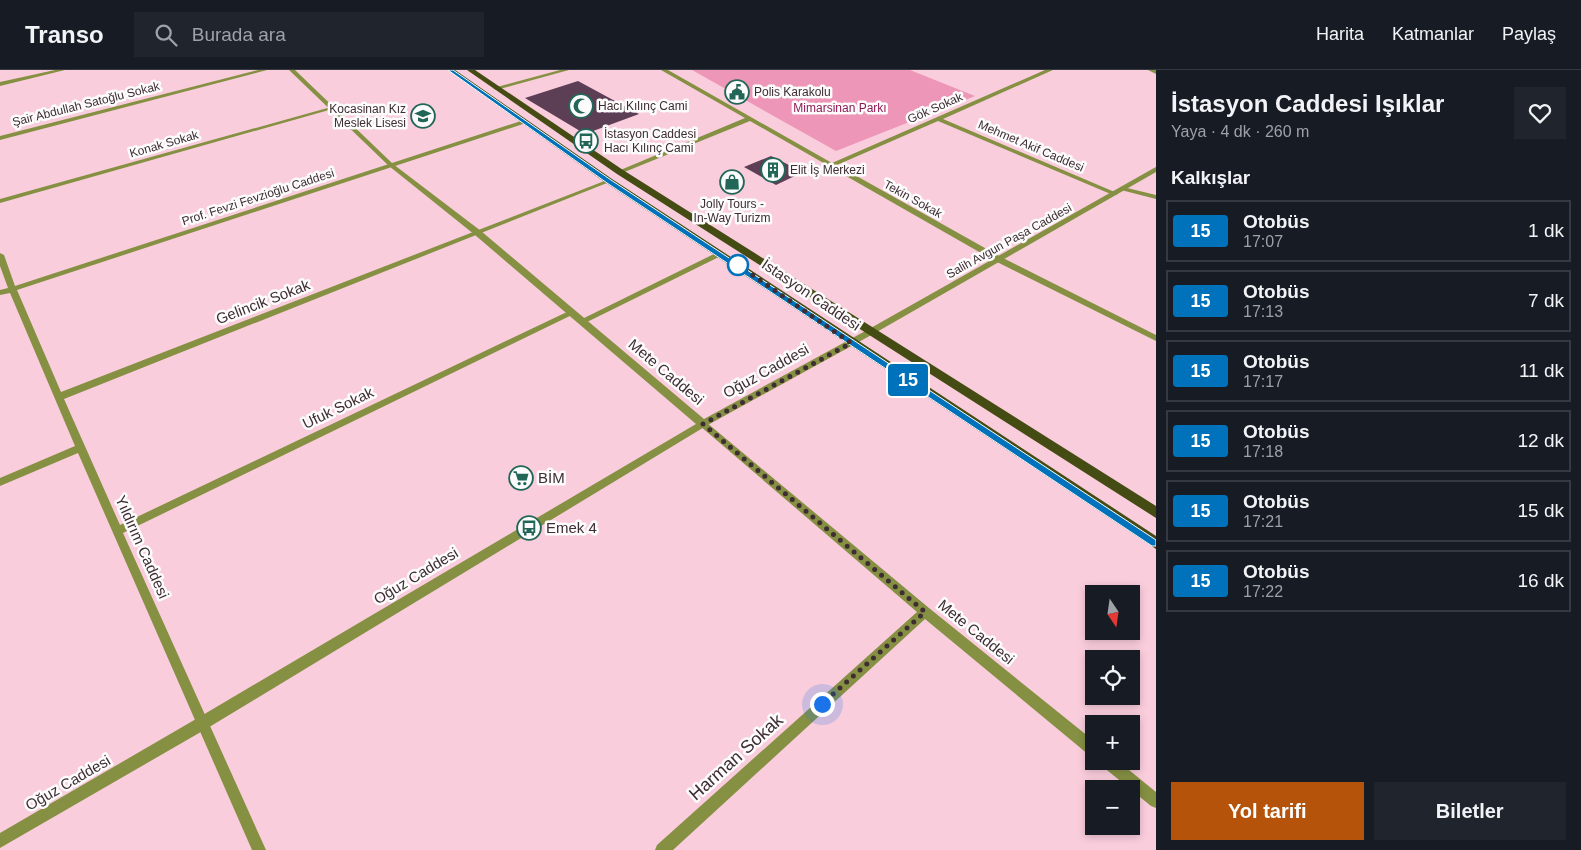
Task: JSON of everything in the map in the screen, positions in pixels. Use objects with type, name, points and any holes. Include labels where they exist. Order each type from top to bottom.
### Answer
[{"type":"main road","name":"İstasyon Caddesi","points":[[451,70],[609,181],[722,254],[851,343],[1156,543]]},
{"type":"main road","name":"İstasyon Caddesi","points":[[470,70],[620,172],[1156,513]]},
{"type":"street","points":[[0,84],[62,70]]},
{"type":"street","name":"Şair Abdullah Satoğlu Sokak","points":[[0,138],[264,70]]},
{"type":"street","name":"Mete Caddesi","points":[[292,70],[392,165],[478,233],[925,612],[1085,743]]},
{"type":"street","points":[[544,70],[550,74]]},
{"type":"street","points":[[496,88],[566,70]]},
{"type":"street","name":"Tekin Sokak","points":[[664,70],[830,166],[998,259],[1156,338]]},
{"type":"street","name":"Gök Sokak","points":[[830,166],[1050,70]]},
{"type":"street","points":[[1151,70],[1156,72]]},
{"type":"street","name":"Konak Sokak","points":[[0,202],[333,108]]},
{"type":"street","points":[[620,172],[750,119]]},
{"type":"street","name":"Mehmet Akif Caddesi","points":[[938,119],[1115,194]]},
{"type":"street","name":"Prof. Fevzi Fevzioğlu Caddesi","points":[[0,293],[524,122]]},
{"type":"street","name":"Salih Avgun Paşa Caddesi","points":[[851,343],[1156,169]]},
{"type":"street","name":"Gelincik Sokak","points":[[59,397],[609,181]]},
{"type":"street","points":[[1123,189],[1156,197]]},
{"type":"street","points":[[582,321],[722,254]]},
{"type":"street","name":"Yıldırım Caddesi","points":[[0,255],[12,289],[117,531],[259,850]]},
{"type":"street","name":"Ufuk Sokak","points":[[117,531],[572,313]]},
{"type":"street","name":"Oğuz Caddesi","points":[[0,841],[202,724],[703,424],[851,343]]},
{"type":"street","points":[[0,482],[81,448]]},
{"type":"street","name":"Harman Sokak","points":[[662,850],[925,612]]},
{"type":"street","points":[[1118,770],[1156,801]]},
{"type":"green space","name":"Mimarsinan Parkı","points":[[692,70],[910,70],[975,96],[836,151]]},
{"type":"building","name":"Hacı Kılınç Cami","points":[[578,81],[639,114],[585,134],[525,98]]},
{"type":"building","name":"Elit İş Merkezi","points":[[771,156],[803,172],[776,185],[744,167]]},
{"type":"bus line","name":"15","points":[[451,70],[505,110],[609,181],[722,254],[825,326],[1156,543]]},
{"type":"place","name":"Polis Karakolu","points":[[737,92]]},
{"type":"place","name":"Hacı Kılınç Cami","points":[[581,106]]},
{"type":"place","name":"Kocasinan Kız Meslek Lisesi","points":[[423,116]]},
{"type":"place","name":"İstasyon Caddesi Hacı Kılınç Cami","points":[[586,141]]},
{"type":"place","name":"Elit İş Merkezi","points":[[773,170]]},
{"type":"place","name":"Jolly Tours - In-Way Turizm","points":[[732,182]]},
{"type":"place","name":"BİM","points":[[521,478]]},
{"type":"place","name":"Emek 4","points":[[529,528]]},
{"type":"route","points":[[738,265],[851,343],[703,424],[925,612],[822,704]]}]
